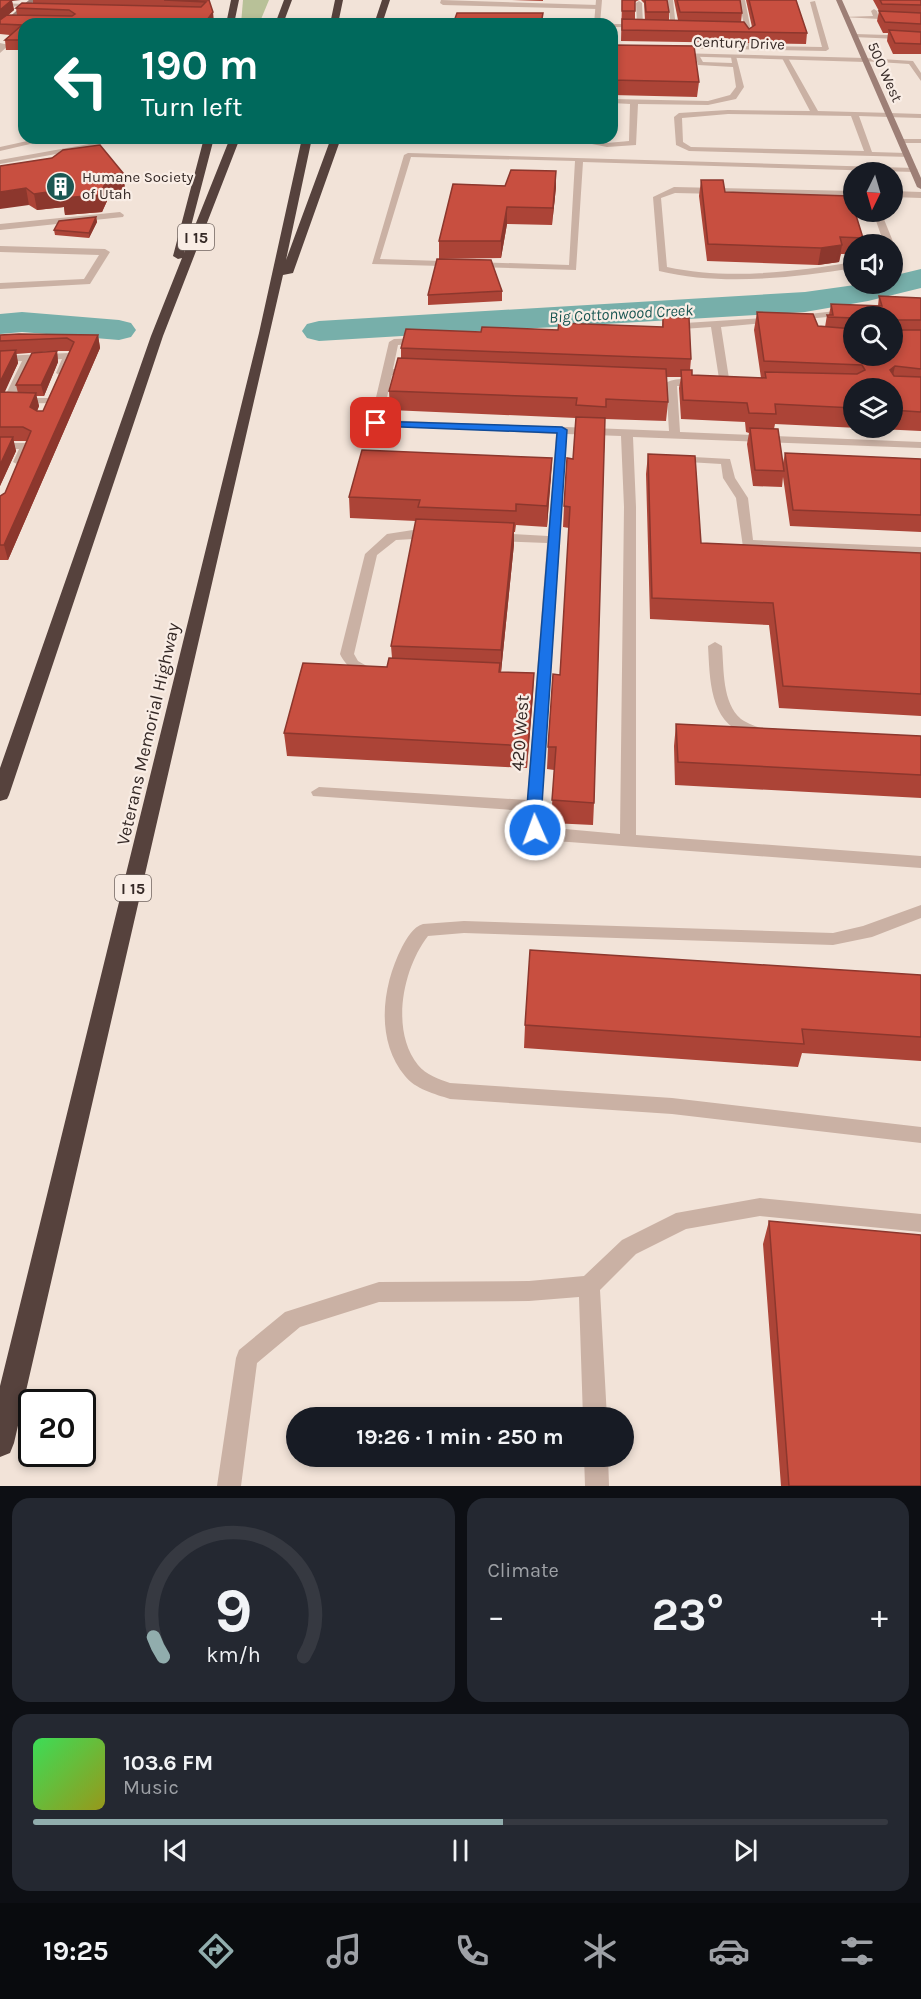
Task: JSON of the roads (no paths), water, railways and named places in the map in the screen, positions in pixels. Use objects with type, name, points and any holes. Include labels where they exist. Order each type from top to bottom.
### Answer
[{"type":"highway","points":[[231,18],[235,0]]},
{"type":"highway","points":[[281,18],[288,0]]},
{"type":"highway","points":[[335,18],[339,0]]},
{"type":"highway","points":[[380,18],[386,0]]},
{"type":"highway","points":[[157,336],[207,144]]},
{"type":"highway","name":"I 15","points":[[0,795],[157,336],[233,144]]},
{"type":"highway","name":"Veterans Memorial Highway","points":[[0,1443],[265,333],[306,144]]},
{"type":"highway","points":[[265,333],[334,144]]},
{"type":"main road","points":[[3,24],[33,0]]},
{"type":"main road","name":"500 West","points":[[839,0],[921,187]]},
{"type":"street","points":[[444,0],[443,3],[599,4]]},
{"type":"street","points":[[670,0],[674,27]]},
{"type":"street","points":[[742,0],[753,57]]},
{"type":"street","points":[[669,46],[826,49],[813,2]]},
{"type":"street","points":[[639,3],[640,26]]},
{"type":"street","points":[[0,6],[34,9]]},
{"type":"street","points":[[838,20],[878,16]]},
{"type":"street","points":[[819,20],[829,20]]},
{"type":"street","points":[[3,24],[17,23]]},
{"type":"street","points":[[618,25],[684,27]]},
{"type":"street","points":[[737,28],[747,28]]},
{"type":"street","points":[[855,36],[921,38]]},
{"type":"street","points":[[0,45],[6,45],[0,51]]},
{"type":"street","name":"Century Drive","points":[[665,55],[697,56],[700,64],[753,57],[921,62]]},
{"type":"street","points":[[785,58],[815,113]]},
{"type":"street","points":[[618,101],[708,103],[733,97],[740,87],[735,61]]},
{"type":"street","points":[[911,62],[921,79]]},
{"type":"street","points":[[603,144],[633,143],[634,101]]},
{"type":"street","points":[[921,116],[728,112],[678,117],[679,143],[689,149],[869,154],[904,148],[921,141]]},
{"type":"street","points":[[854,114],[869,154]]},
{"type":"street","points":[[0,148],[21,144]]},
{"type":"street","points":[[0,162],[96,144]]},
{"type":"street","points":[[904,148],[921,150]]},
{"type":"street","points":[[579,159],[573,268],[375,262],[408,155],[579,159],[914,170]]},
{"type":"street","points":[[843,194],[674,190],[657,197],[662,269],[676,273],[722,274],[843,267]]},
{"type":"street","points":[[903,194],[921,195]]},
{"type":"street","points":[[0,227],[120,215]]},
{"type":"street","points":[[0,249],[105,252],[87,282],[0,286]]},
{"type":"street","points":[[659,328],[812,318],[843,313]]},
{"type":"street","points":[[812,318],[816,329]]},
{"type":"street","points":[[675,435],[665,382],[731,385],[716,324]]},
{"type":"street","points":[[430,340],[394,342],[376,423],[921,445]]},
{"type":"street","points":[[0,359],[69,356],[51,396],[4,401]]},
{"type":"street","points":[[4,401],[29,357]]},
{"type":"street","points":[[387,372],[423,374]]},
{"type":"street","name":"420 West","points":[[562,430],[554,461],[554,540],[538,681],[533,824],[535,830],[542,834],[921,862]]},
{"type":"street","points":[[627,433],[630,507],[628,841]]},
{"type":"street","points":[[0,446],[26,446],[13,476]]},
{"type":"street","points":[[663,458],[726,461],[729,478],[742,498],[747,544],[921,551]]},
{"type":"street","points":[[381,674],[369,673],[352,663],[347,654],[371,554],[382,541],[400,533],[447,535]]},
{"type":"street","points":[[483,537],[554,540]]},
{"type":"street","points":[[715,646],[721,705],[728,717],[752,732],[773,737]]},
{"type":"street","points":[[319,792],[534,806]]},
{"type":"street","points":[[921,911],[866,932],[833,939],[464,927],[423,930],[412,941],[402,960],[397,977],[395,1018],[404,1060],[411,1071],[431,1085],[450,1091],[672,1106],[921,1135]]},
{"type":"street","points":[[230,1486],[247,1358],[292,1319],[379,1292],[529,1291],[590,1286],[629,1247],[683,1220],[760,1207],[921,1223]]},
{"type":"street","points":[[590,1286],[595,1407]]},
{"type":"street","points":[[596,1467],[597,1486]]},
{"type":"waterway","name":"Big Cottonwood Creek","points":[[319,331],[805,302],[868,292],[921,278]]},
{"type":"waterway","name":"Big Cottonwood Creek","points":[[0,324],[22,322],[119,330]]},
{"type":"place","name":"Humane Society of Utah","points":[[61,186]]}]
